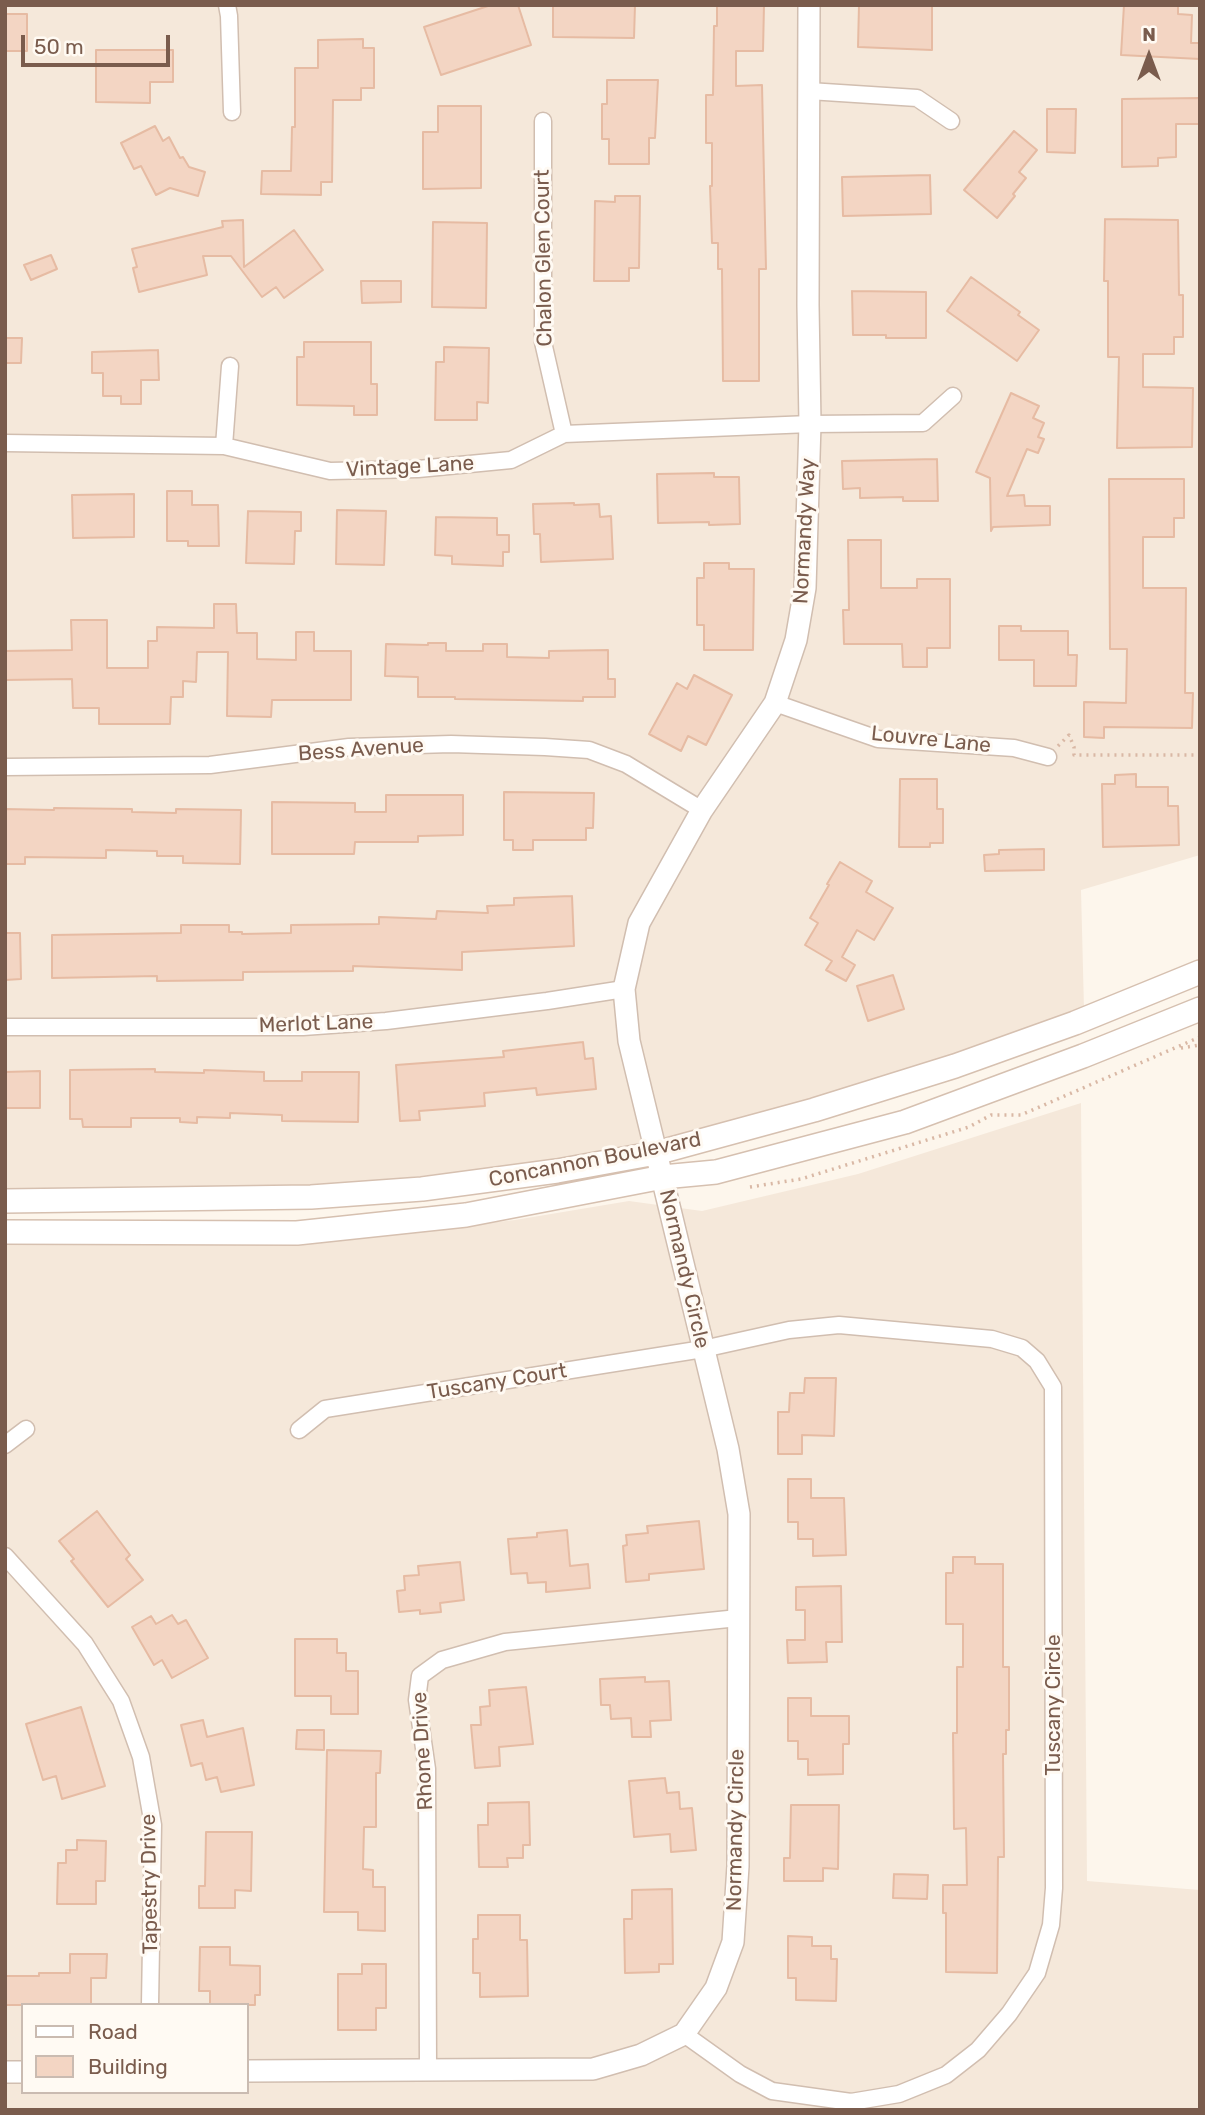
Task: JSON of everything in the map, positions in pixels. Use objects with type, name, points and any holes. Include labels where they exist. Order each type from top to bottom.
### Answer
[{"type":"main road","name":"Concannon Boulevard","points":[[5,1201],[312,1197],[422,1189],[543,1173],[656,1153],[814,1110],[955,1066],[1075,1023],[1200,972]]},
{"type":"main road","name":"Concannon Boulevard","points":[[5,1232],[297,1233],[466,1215],[663,1177],[716,1172],[905,1122],[1200,1009]]},
{"type":"street","points":[[227,5],[233,112]]},
{"type":"street","name":"Normandy Way","points":[[663,1177],[629,1041],[624,989],[639,923],[702,810],[775,703],[796,640],[805,588],[810,424],[809,5]]},
{"type":"street","points":[[809,91],[916,98],[951,121]]},
{"type":"street","name":"Chalon Glen Court","points":[[543,121],[543,342],[564,434]]},
{"type":"street","points":[[224,446],[230,366]]},
{"type":"street","name":"Vintage Lane","points":[[5,443],[224,446],[330,471],[418,469],[511,460],[564,434],[810,424],[923,423],[953,396]]},
{"type":"street","name":"Louvre Lane","points":[[775,703],[878,739],[1014,748],[1048,757]]},
{"type":"street","name":"Bess Avenue","points":[[5,767],[209,765],[349,747],[451,744],[545,747],[589,750],[626,764],[702,810]]},
{"type":"street","name":"Merlot Lane","points":[[5,1027],[303,1027],[386,1021],[624,989]]},
{"type":"street","name":"Normandy Circle","points":[[248,2071],[593,2069],[641,2055],[684,2034],[716,1988],[733,1942],[738,1867],[739,1514],[727,1449],[663,1177]]},
{"type":"street","name":"Tuscany Circle","points":[[684,2034],[740,2074],[772,2091],[851,2102],[899,2094],[946,2075],[978,2050],[1009,2014],[1037,1973],[1051,1925],[1054,1888],[1053,1387],[1037,1361],[1022,1348],[992,1339],[839,1325],[789,1330],[703,1349]]},
{"type":"street","name":"Tuscany Court","points":[[299,1430],[325,1409],[703,1349]]},
{"type":"street","points":[[5,1445],[26,1429]]},
{"type":"street","name":"Tapestry Drive","points":[[5,1556],[85,1644],[121,1701],[141,1757],[153,1825],[150,2003]]},
{"type":"street","name":"Rhone Drive","points":[[428,2069],[427,1769],[417,1700],[420,1676],[442,1660],[505,1642],[738,1618]]},
{"type":"path","points":[[1069,735],[1074,755],[1200,755]]},
{"type":"path","points":[[1090,1086],[1200,1037]]},
{"type":"path","points":[[1174,1049],[1200,1045]]},
{"type":"shaded area","points":[[5,5],[1200,5],[1200,855],[1081,890],[1084,1009],[879,1079],[777,1110],[700,1131],[524,1165],[355,1183],[274,1188],[5,1191]]},
{"type":"shaded area","points":[[1081,1103],[1087,1881],[1200,1890],[1200,2110],[5,2110],[5,1244],[136,1245],[354,1238],[515,1220],[629,1201],[702,1211],[858,1174]]},
{"type":"building","points":[[491,5],[518,5],[531,45],[441,75],[424,27]]},
{"type":"building","points":[[553,5],[635,5],[634,38],[553,37]]},
{"type":"building","points":[[717,5],[764,5],[763,51],[736,51],[736,86],[762,85],[766,269],[759,269],[759,381],[723,381],[722,269],[718,269],[718,243],[712,243],[712,143],[706,143],[706,95],[713,95]]},
{"type":"building","points":[[859,5],[932,5],[932,50],[858,47]]},
{"type":"building","points":[[1124,5],[1178,5],[1178,14],[1192,15],[1191,43],[1200,43],[1200,59],[1121,55]]},
{"type":"building","points":[[5,14],[27,14],[27,51],[5,51]]},
{"type":"building","points":[[363,39],[363,48],[374,48],[374,88],[361,88],[361,100],[333,100],[332,182],[321,182],[321,195],[261,194],[262,171],[291,171],[292,127],[295,127],[295,68],[318,68],[318,40]]},
{"type":"building","points":[[96,50],[173,50],[173,82],[150,82],[150,103],[96,102]]},
{"type":"building","points":[[607,80],[658,80],[655,138],[649,138],[649,164],[609,164],[609,139],[602,139],[602,104],[607,104]]},
{"type":"building","points":[[1200,98],[1200,124],[1176,124],[1176,157],[1158,158],[1158,166],[1122,167],[1122,99]]},
{"type":"building","points":[[438,106],[481,106],[481,188],[423,189],[423,132],[438,132]]},
{"type":"building","points":[[1047,109],[1076,109],[1075,153],[1047,152]]},
{"type":"building","points":[[155,126],[163,141],[169,137],[180,158],[183,157],[189,167],[205,172],[198,196],[170,188],[156,195],[141,166],[134,169],[121,143]]},
{"type":"building","points":[[1014,131],[1037,150],[1019,172],[1026,178],[997,218],[964,190]]},
{"type":"building","points":[[930,175],[931,214],[843,216],[842,177]]},
{"type":"building","points":[[615,196],[640,196],[639,268],[629,268],[629,281],[594,281],[595,201],[615,202]]},
{"type":"building","points":[[1105,219],[1178,220],[1179,295],[1183,295],[1183,337],[1174,337],[1174,354],[1143,354],[1143,387],[1193,388],[1192,447],[1117,448],[1119,357],[1108,357],[1108,281],[1104,281]]},
{"type":"building","points":[[243,220],[244,267],[294,230],[323,270],[284,298],[276,287],[262,297],[231,256],[203,256],[207,275],[139,292],[132,249],[223,227],[222,221]]},
{"type":"building","points":[[433,222],[487,223],[486,308],[432,307]]},
{"type":"building","points":[[51,255],[57,269],[31,280],[24,265]]},
{"type":"building","points":[[971,277],[1020,312],[1018,315],[1039,330],[1017,361],[947,311]]},
{"type":"building","points":[[361,281],[401,281],[401,302],[362,303]]},
{"type":"building","points":[[852,291],[926,292],[926,338],[853,335]]},
{"type":"building","points":[[5,338],[22,338],[21,363],[5,363]]},
{"type":"building","points":[[304,342],[371,342],[371,384],[377,384],[377,415],[354,415],[354,406],[297,405],[297,357],[304,357]]},
{"type":"building","points":[[444,347],[489,348],[488,403],[477,402],[477,420],[435,420],[436,362],[444,362]]},
{"type":"building","points":[[158,350],[159,380],[141,380],[141,404],[121,404],[121,396],[103,396],[103,373],[92,373],[92,352]]},
{"type":"building","points":[[1011,393],[1039,406],[1033,418],[1044,423],[1038,437],[1044,439],[1038,453],[1027,449],[1007,496],[1024,495],[1025,506],[1050,506],[1050,525],[993,527],[991,531],[990,478],[976,472]]},
{"type":"building","points":[[937,459],[938,501],[903,501],[903,497],[860,498],[860,488],[843,489],[842,461]]},
{"type":"building","points":[[714,473],[714,477],[739,477],[740,524],[658,523],[657,474]]},
{"type":"building","points":[[1109,479],[1184,479],[1184,518],[1174,518],[1174,537],[1143,537],[1143,588],[1186,588],[1185,693],[1193,693],[1192,728],[1104,727],[1104,738],[1084,737],[1084,702],[1126,703],[1127,649],[1110,649]]},
{"type":"building","points":[[167,491],[192,491],[192,505],[218,505],[219,546],[188,546],[188,541],[167,541]]},
{"type":"building","points":[[134,494],[134,537],[73,538],[72,495]]},
{"type":"building","points":[[533,504],[599,504],[600,517],[611,516],[613,559],[541,562],[540,534],[534,534]]},
{"type":"building","points":[[337,510],[386,511],[384,565],[336,564]]},
{"type":"building","points":[[248,511],[301,512],[301,531],[295,531],[294,564],[246,563]]},
{"type":"building","points":[[436,517],[497,518],[497,535],[509,535],[509,552],[503,552],[503,566],[452,564],[452,556],[435,555]]},
{"type":"building","points":[[848,540],[881,540],[881,588],[917,588],[917,579],[950,579],[950,648],[927,648],[927,667],[903,667],[902,644],[844,644],[843,610],[849,610]]},
{"type":"building","points":[[704,563],[729,563],[729,569],[754,569],[753,650],[704,650],[704,625],[697,625],[697,578],[704,578]]},
{"type":"building","points":[[214,604],[236,604],[237,633],[257,633],[257,659],[296,660],[296,632],[314,632],[314,651],[351,651],[351,700],[272,700],[271,717],[227,716],[228,652],[197,652],[196,682],[183,681],[183,697],[171,697],[170,724],[99,724],[99,708],[73,708],[72,679],[5,680],[5,651],[72,650],[71,620],[107,620],[107,668],[148,668],[148,641],[157,641],[157,627],[214,628]]},
{"type":"building","points":[[999,626],[1021,626],[1021,631],[1068,631],[1068,655],[1077,655],[1076,686],[1034,686],[1034,660],[999,660]]},
{"type":"building","points":[[446,643],[446,651],[483,651],[483,644],[507,644],[507,657],[549,658],[549,651],[608,650],[608,679],[615,679],[615,697],[583,697],[583,701],[418,697],[418,677],[385,676],[386,644]]},
{"type":"building","points":[[694,675],[732,695],[706,745],[688,736],[681,751],[649,734],[677,683],[687,689]]},
{"type":"building","points":[[1136,774],[1136,787],[1168,787],[1168,806],[1178,806],[1179,845],[1103,847],[1102,784],[1115,784],[1115,775]]},
{"type":"building","points":[[900,779],[937,779],[937,809],[943,809],[943,843],[930,843],[930,847],[899,847]]},
{"type":"building","points":[[504,792],[594,793],[593,828],[586,828],[586,840],[533,840],[533,850],[513,850],[513,840],[504,840]]},
{"type":"building","points":[[386,795],[463,795],[463,835],[418,836],[418,842],[355,842],[354,854],[272,854],[272,802],[355,803],[355,812],[386,812]]},
{"type":"building","points":[[5,809],[132,809],[132,812],[176,813],[176,809],[241,810],[240,864],[183,863],[183,856],[157,856],[157,851],[106,850],[106,858],[25,857],[25,864],[5,864]]},
{"type":"building","points":[[1044,849],[1044,870],[985,871],[984,855],[999,854],[999,850]]},
{"type":"building","points":[[840,862],[872,881],[866,892],[893,908],[874,940],[857,930],[842,957],[855,965],[846,981],[826,970],[832,961],[805,945],[818,923],[810,918]]},
{"type":"building","points":[[572,896],[574,946],[462,952],[462,970],[353,966],[353,971],[243,972],[243,980],[157,981],[157,976],[52,978],[52,935],[181,933],[181,925],[229,925],[229,932],[242,934],[291,933],[291,925],[379,924],[379,917],[436,919],[437,911],[488,913],[487,906],[514,905],[514,898]]},
{"type":"building","points":[[5,933],[20,933],[21,979],[5,980]]},
{"type":"building","points":[[893,975],[904,1009],[868,1021],[857,986]]},
{"type":"building","points":[[583,1042],[585,1059],[593,1058],[596,1089],[537,1095],[536,1088],[484,1093],[485,1106],[419,1111],[420,1120],[400,1121],[396,1065],[504,1057],[503,1051]]},
{"type":"building","points":[[155,1069],[155,1072],[264,1072],[264,1081],[302,1081],[302,1072],[359,1072],[358,1122],[282,1121],[282,1115],[230,1113],[230,1118],[197,1117],[197,1123],[180,1122],[180,1118],[131,1118],[131,1127],[83,1127],[82,1119],[70,1119],[70,1070]]},
{"type":"building","points":[[40,1071],[40,1108],[5,1108],[5,1072]]},
{"type":"building","points":[[805,1378],[836,1378],[834,1436],[802,1435],[802,1454],[778,1454],[778,1412],[789,1412],[790,1393],[804,1393]]},
{"type":"building","points":[[788,1479],[811,1479],[811,1498],[844,1498],[846,1555],[813,1556],[813,1539],[798,1539],[798,1522],[788,1522]]},
{"type":"building","points":[[97,1511],[130,1555],[126,1559],[143,1580],[108,1607],[71,1561],[74,1559],[59,1541]]},
{"type":"building","points":[[699,1521],[704,1569],[649,1574],[649,1580],[626,1582],[623,1546],[627,1545],[626,1535],[648,1533],[647,1526]]},
{"type":"building","points":[[567,1530],[570,1566],[588,1564],[590,1588],[546,1592],[546,1582],[528,1583],[527,1573],[511,1574],[508,1539],[537,1537],[537,1533]]},
{"type":"building","points":[[953,1557],[975,1557],[975,1564],[1003,1564],[1003,1667],[1009,1667],[1009,1730],[1006,1730],[1006,1754],[1003,1754],[1004,1857],[998,1857],[997,1973],[946,1972],[943,1885],[967,1885],[966,1828],[954,1829],[953,1733],[957,1733],[957,1667],[963,1667],[963,1624],[946,1624],[946,1573],[953,1573]]},
{"type":"building","points":[[460,1562],[464,1600],[440,1603],[441,1612],[399,1612],[397,1591],[405,1590],[404,1576],[419,1575],[418,1566]]},
{"type":"building","points":[[841,1586],[842,1642],[826,1642],[827,1662],[788,1663],[787,1640],[805,1640],[805,1610],[796,1610],[796,1587]]},
{"type":"building","points":[[172,1615],[178,1624],[186,1620],[208,1658],[172,1678],[162,1660],[154,1665],[132,1627],[151,1616],[156,1624]]},
{"type":"building","points":[[295,1639],[337,1639],[337,1653],[346,1653],[346,1671],[358,1671],[358,1714],[331,1714],[331,1696],[295,1696]]},
{"type":"building","points":[[645,1677],[645,1682],[669,1681],[671,1720],[650,1721],[651,1737],[632,1737],[631,1718],[611,1719],[610,1705],[601,1705],[600,1679]]},
{"type":"building","points":[[526,1687],[533,1744],[499,1747],[500,1766],[475,1768],[471,1725],[481,1725],[480,1707],[490,1706],[489,1690]]},
{"type":"building","points":[[788,1698],[811,1698],[811,1716],[849,1716],[849,1744],[843,1744],[843,1774],[808,1775],[808,1759],[798,1759],[798,1741],[788,1741]]},
{"type":"building","points":[[81,1707],[105,1786],[62,1799],[56,1776],[43,1780],[26,1724]]},
{"type":"building","points":[[203,1720],[207,1737],[243,1728],[254,1785],[221,1792],[217,1777],[206,1780],[202,1763],[191,1766],[181,1725]]},
{"type":"building","points":[[297,1730],[324,1730],[324,1750],[296,1749]]},
{"type":"building","points":[[327,1750],[381,1751],[380,1773],[376,1773],[376,1827],[364,1827],[363,1869],[373,1870],[373,1887],[385,1887],[385,1931],[358,1930],[358,1912],[324,1912]]},
{"type":"building","points":[[665,1778],[667,1793],[679,1792],[680,1809],[692,1808],[696,1850],[671,1852],[670,1834],[634,1837],[629,1781]]},
{"type":"building","points":[[529,1802],[530,1845],[523,1845],[523,1858],[507,1858],[508,1867],[479,1867],[478,1825],[488,1825],[488,1803]]},
{"type":"building","points":[[791,1805],[839,1805],[838,1869],[823,1868],[823,1881],[784,1881],[784,1858],[790,1858]]},
{"type":"building","points":[[206,1832],[252,1832],[251,1891],[235,1890],[235,1908],[199,1908],[199,1886],[205,1886]]},
{"type":"building","points":[[77,1840],[106,1841],[105,1881],[96,1881],[96,1904],[57,1904],[58,1863],[66,1863],[66,1850],[77,1850]]},
{"type":"building","points":[[894,1874],[928,1875],[927,1899],[893,1898]]},
{"type":"building","points":[[672,1889],[673,1964],[659,1964],[659,1972],[625,1973],[624,1919],[632,1919],[632,1890]]},
{"type":"building","points":[[478,1915],[520,1915],[520,1940],[527,1940],[528,1996],[480,1997],[480,1973],[473,1973],[473,1939],[478,1939]]},
{"type":"building","points":[[788,1936],[812,1937],[812,1946],[831,1946],[831,1959],[837,1959],[836,2001],[796,2000],[796,1978],[788,1978]]},
{"type":"building","points":[[200,1947],[230,1947],[230,1965],[260,1966],[260,1995],[255,1995],[255,2005],[210,2003],[210,1991],[199,1991]]},
{"type":"building","points":[[70,1954],[107,1954],[106,1978],[91,1978],[91,2003],[5,2005],[5,1976],[70,1973]]},
{"type":"building","points":[[362,1964],[386,1964],[386,2008],[376,2008],[376,2030],[338,2030],[338,1974],[362,1974]]}]
